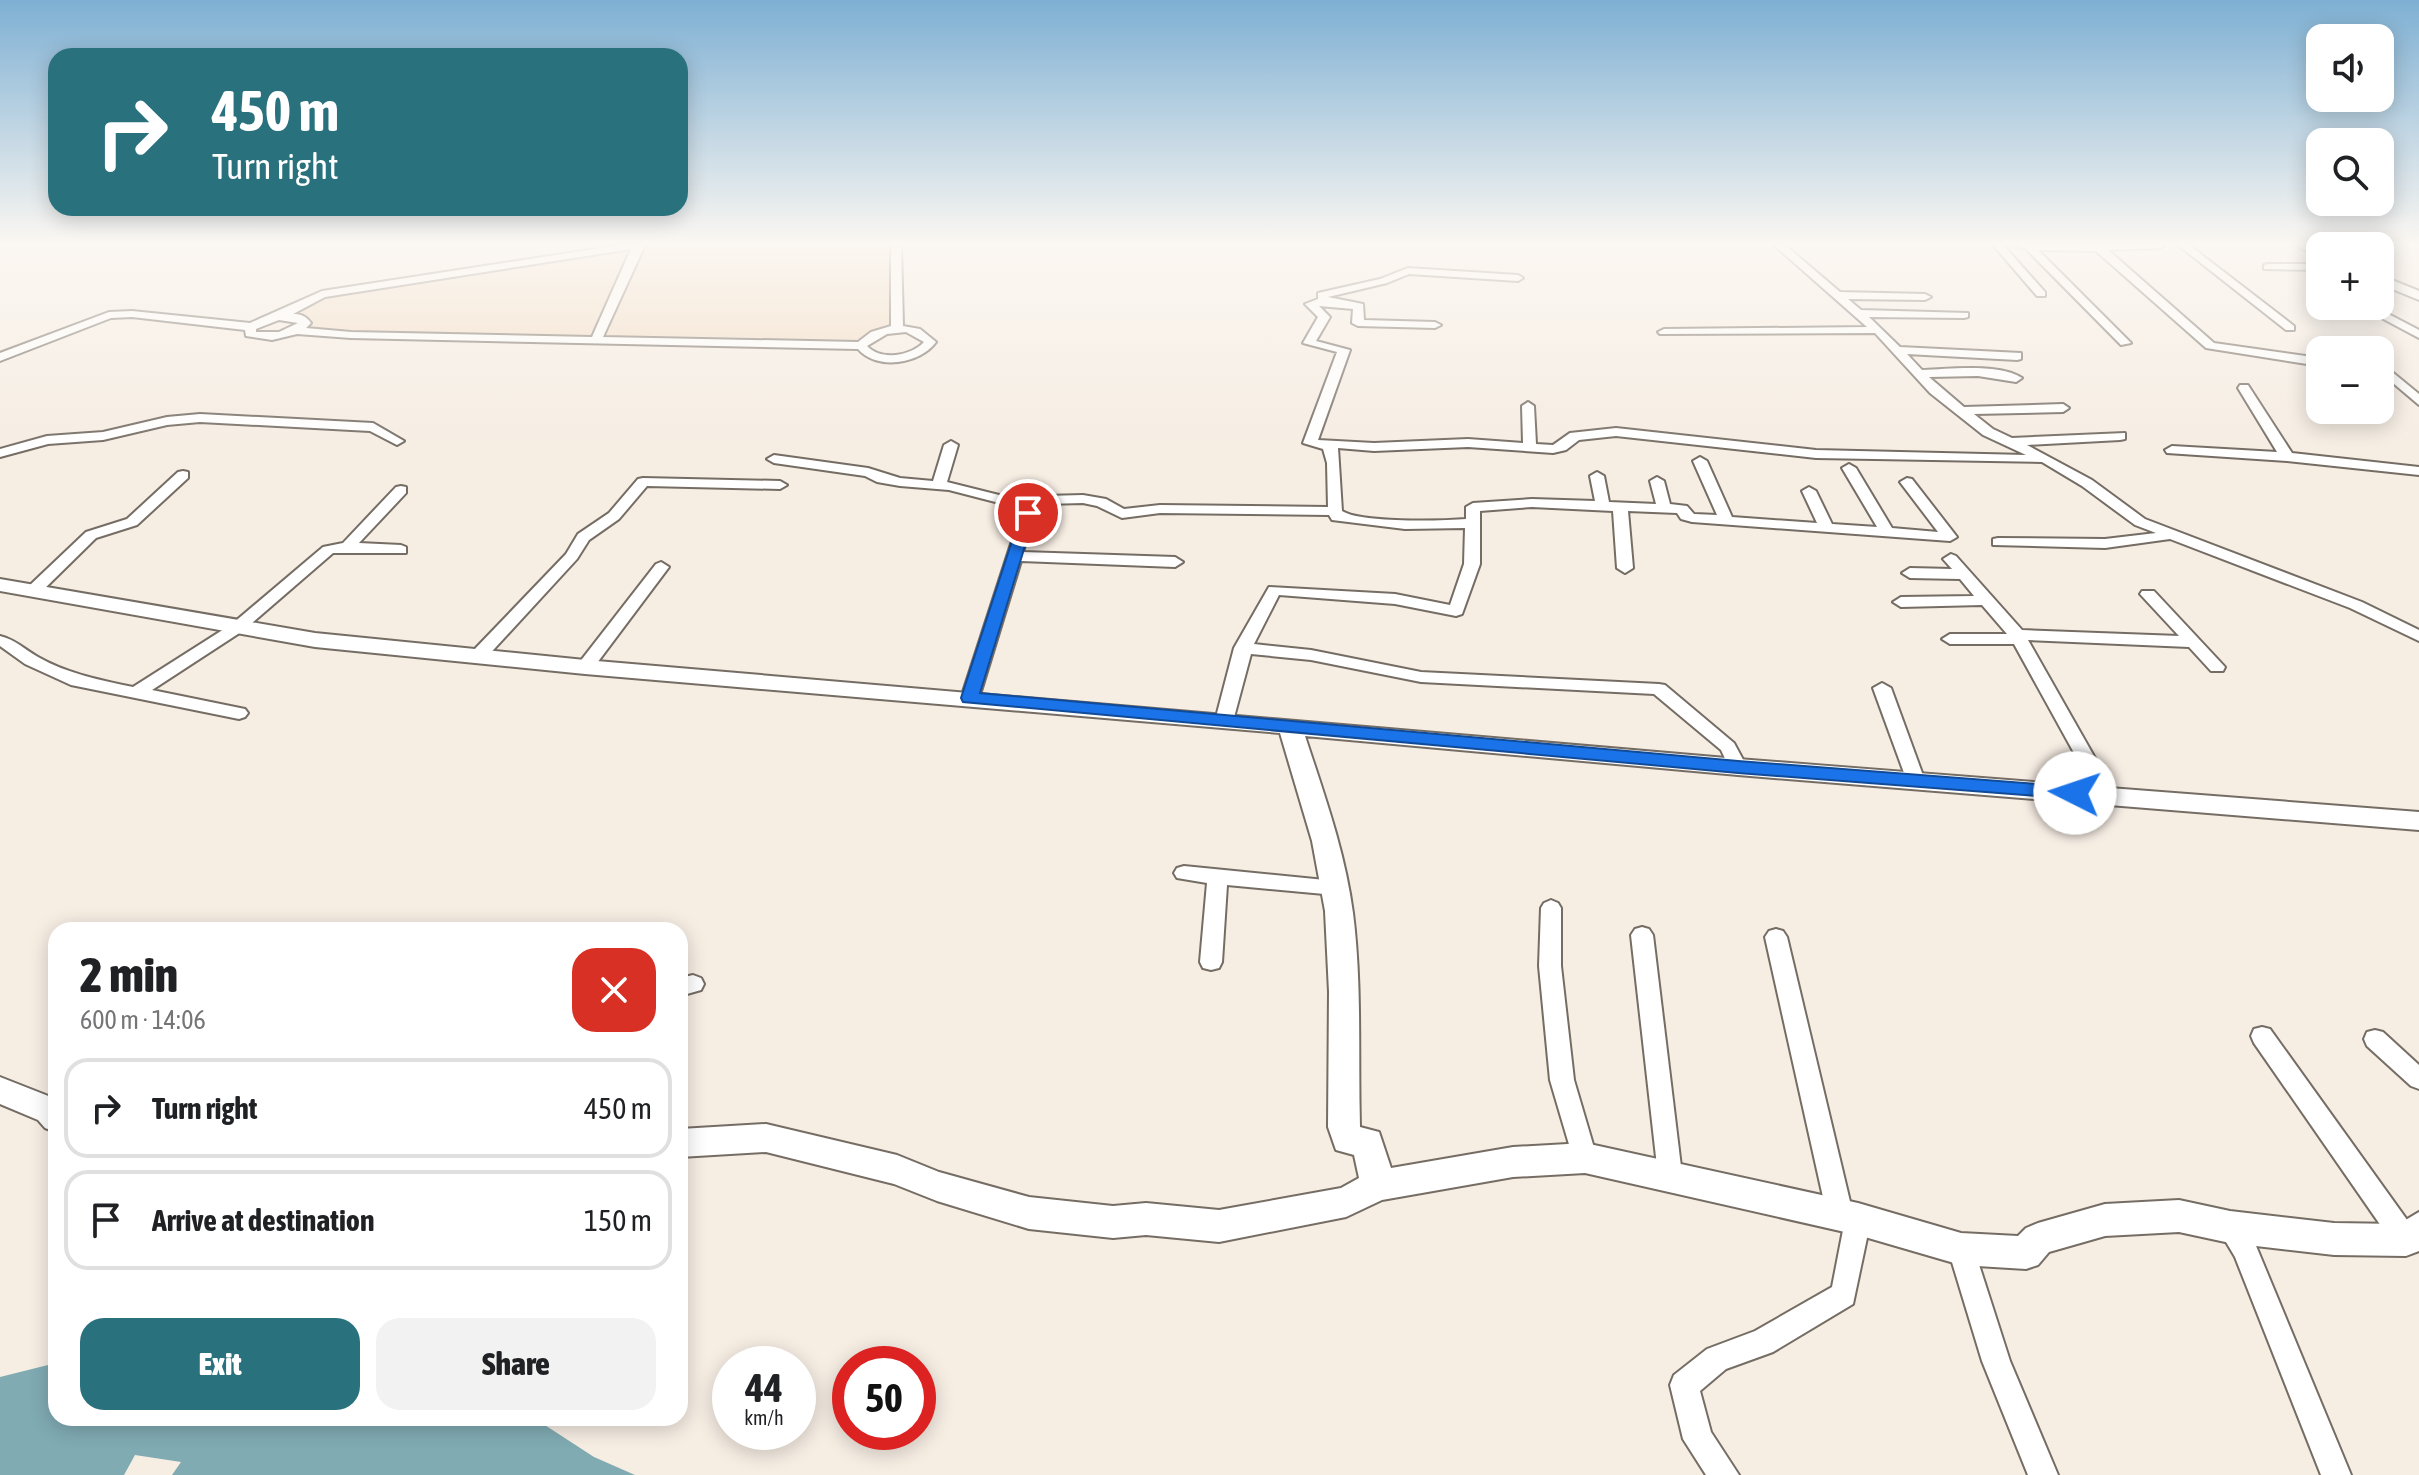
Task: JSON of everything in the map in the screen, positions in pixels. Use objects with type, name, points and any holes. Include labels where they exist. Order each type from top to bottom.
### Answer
[{"type":"main road","points":[[0,585],[315,640],[585,667],[1738,767],[1788,767],[1916,781],[2419,821]]},
{"type":"main road","points":[[1290,727],[1313,800],[1339,914],[1344,1023],[1344,1127],[1348,1140],[1367,1142],[1376,1186]]},
{"type":"main road","points":[[0,1090],[48,1110]]},
{"type":"main road","points":[[688,1143],[766,1138],[897,1170],[937,1186],[1029,1213],[1113,1222],[1146,1219],[1219,1226],[1346,1202],[1376,1186],[1513,1162],[1585,1158],[1849,1217],[1961,1249],[2026,1253],[2038,1239],[2105,1220],[2179,1216],[2230,1227],[2334,1239],[2412,1234]]},
{"type":"street","points":[[0,357],[109,315],[132,314],[251,327],[284,314]]},
{"type":"street","points":[[596,340],[608,314]]},
{"type":"street","points":[[897,314],[897,330]]},
{"type":"street","points":[[1321,314],[1324,317],[1309,343],[1344,350],[1310,443],[1374,447],[1468,443],[1553,449],[1575,436],[1616,432],[1816,454],[2046,459]]},
{"type":"street","points":[[1359,314],[1358,323],[1435,325]]},
{"type":"street","points":[[1860,314],[1918,374],[1962,411],[2007,442],[2046,459],[2087,483],[2140,522],[2356,605],[2419,636]]},
{"type":"street","points":[[1903,314],[1964,315]]},
{"type":"street","points":[[2096,314],[2125,343]]},
{"type":"street","points":[[2174,314],[2210,346],[2306,360]]},
{"type":"street","points":[[2272,314],[2290,328]]},
{"type":"street","points":[[278,317],[304,319],[305,323],[295,330]]},
{"type":"street","points":[[2391,320],[2419,335]]},
{"type":"street","points":[[251,327],[250,334],[264,337],[295,330],[351,335],[861,346],[872,335],[897,330],[921,332],[930,342],[919,353],[894,358],[869,355],[861,346]]},
{"type":"street","points":[[1664,332],[1878,330]]},
{"type":"street","points":[[2419,335],[2409,336],[2419,343]]},
{"type":"street","points":[[1897,350],[2017,356]]},
{"type":"street","points":[[1918,374],[1978,372],[2016,378]]},
{"type":"street","points":[[2394,379],[2419,401]]},
{"type":"street","points":[[2244,388],[2287,457]]},
{"type":"street","points":[[1528,406],[1530,448]]},
{"type":"street","points":[[1962,411],[2063,408]]},
{"type":"street","points":[[0,453],[47,440],[103,436],[167,421],[200,418],[373,427],[397,441]]},
{"type":"street","points":[[2007,442],[2120,436]]},
{"type":"street","points":[[1332,444],[1337,517],[1374,523],[1445,526],[1474,523]]},
{"type":"street","points":[[939,485],[951,445]]},
{"type":"street","points":[[2172,450],[2287,457],[2419,471]]},
{"type":"street","points":[[774,459],[868,472],[882,479],[939,485],[1007,501],[1083,499],[1101,502],[1122,514],[1160,509],[1335,511]]},
{"type":"street","points":[[1700,461],[1727,521]]},
{"type":"street","points":[[1849,468],[1888,534]]},
{"type":"street","points":[[34,590],[91,535],[132,522],[183,475]]},
{"type":"street","points":[[1597,476],[1611,505],[1625,568]]},
{"type":"street","points":[[1657,481],[1664,508]]},
{"type":"street","points":[[478,656],[572,556],[583,537],[614,516],[643,482],[780,485]]},
{"type":"street","points":[[1224,721],[1242,648],[1261,608],[1275,590],[1395,599],[1456,611],[1472,564],[1473,507],[1532,503],[1682,509],[1688,517],[1950,537],[1907,482]]},
{"type":"street","points":[[347,547],[401,490]]},
{"type":"street","points":[[1809,491],[1827,529]]},
{"type":"street","points":[[970,698],[1028,513]]},
{"type":"street","points":[[1998,542],[2105,545],[2168,535]]},
{"type":"street","points":[[134,694],[238,627],[328,550],[347,547],[401,550]]},
{"type":"street","points":[[1015,556],[1175,562]]},
{"type":"street","points":[[1951,559],[2018,637],[2107,795]]},
{"type":"street","points":[[585,667],[661,567]]},
{"type":"street","points":[[1910,573],[1964,574]]},
{"type":"street","points":[[2148,594],[2217,667]]},
{"type":"street","points":[[1901,602],[1989,600]]},
{"type":"street","points":[[1950,639],[2018,637],[2194,642]]},
{"type":"street","points":[[0,641],[12,645],[31,660],[77,681],[239,713]]},
{"type":"street","points":[[1242,648],[1311,655],[1421,677],[1659,689],[1728,747],[1738,767]]},
{"type":"street","points":[[1882,688],[1916,781]]},
{"type":"street","points":[[1184,873],[1335,888]]},
{"type":"street","points":[[1211,962],[1218,876]]},
{"type":"street","points":[[1551,908],[1550,966],[1560,1065],[1585,1158]]},
{"type":"street","points":[[1642,935],[1670,1175]]},
{"type":"street","points":[[1724,1475],[1698,1439],[1684,1385],[1717,1359],[1763,1342],[1844,1295],[1849,1217],[1776,937]]},
{"type":"street","points":[[2262,1036],[2412,1234]]},
{"type":"street","points":[[2375,1039],[2419,1079]]},
{"type":"street","points":[[2230,1227],[2245,1250],[2336,1475]]},
{"type":"street","points":[[1961,1249],[1996,1361],[2043,1475]]},
{"type":"shaded area","points":[[897,314],[897,330],[884,332],[861,346],[351,335],[295,330],[305,323],[289,316]]},
{"type":"water","points":[[48,1365],[48,1426],[546,1426],[594,1457],[635,1475],[172,1475],[181,1462],[135,1455],[124,1475],[0,1475],[0,1377]]},
{"type":"route","points":[[1028,513],[970,698],[1738,767],[2075,793]]}]
